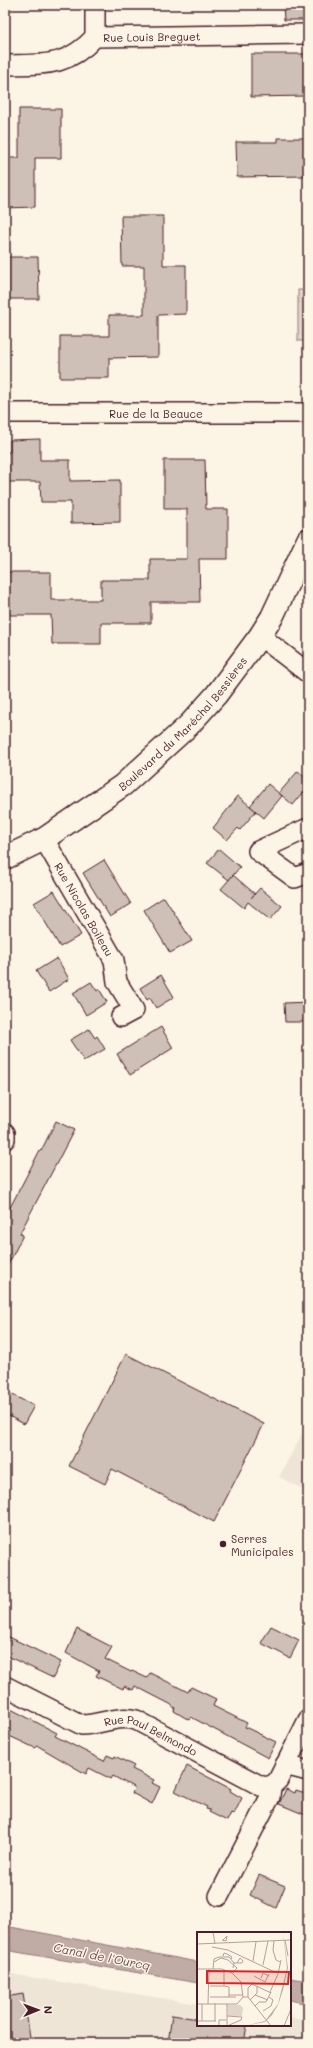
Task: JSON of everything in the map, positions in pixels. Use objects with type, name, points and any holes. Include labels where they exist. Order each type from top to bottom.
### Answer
[{"type":"street","points":[[95,5],[95,37]]},
{"type":"street","name":"Rue Louis Breguet","points":[[5,65],[52,64],[84,49],[95,37],[308,34]]},
{"type":"street","name":"Rue de la Beauce","points":[[5,413],[308,413]]},
{"type":"street","name":"Boulevard du Maréchal Bessières","points":[[5,858],[44,839],[123,785],[189,725],[216,695],[260,636],[272,617],[308,540]]},
{"type":"street","points":[[260,636],[308,673]]},
{"type":"street","points":[[308,828],[258,851],[295,878],[308,873]]},
{"type":"street","name":"Rue Nicolas Boileau","points":[[44,839],[114,960],[118,982],[134,1010],[121,1017]]},
{"type":"street","points":[[5,1133],[5,1139]]},
{"type":"street","name":"Rue Paul Belmondo","points":[[5,1686],[82,1725],[91,1725],[120,1718],[136,1720],[261,1786],[272,1786]]},
{"type":"street","points":[[219,1896],[270,1797],[272,1786],[278,1780],[308,1720]]},
{"type":"street","points":[[285,1765],[291,1768],[308,1771]]},
{"type":"shaded area","points":[[298,290],[308,290],[308,341],[298,341]]},
{"type":"shaded area","points":[[308,1422],[308,1492],[279,1477]]},
{"type":"shaded area","points":[[5,1973],[197,2004],[197,2026],[291,2026],[291,2018],[308,2020],[308,2043],[5,2043]]},
{"type":"water","name":"Canal de l'Ourcq","points":[[5,1926],[197,1962],[197,1983],[5,1950]]},
{"type":"water","points":[[291,1978],[308,1981],[308,2004],[291,2000]]},
{"type":"building","points":[[283,5],[308,5],[308,20],[284,20]]},
{"type":"building","points":[[251,54],[308,54],[308,96],[251,97]]},
{"type":"building","points":[[19,109],[61,109],[61,158],[35,158],[35,207],[5,208],[5,158],[19,158]]},
{"type":"building","points":[[278,138],[308,138],[308,176],[237,177],[236,142],[278,142]]},
{"type":"building","points":[[121,216],[163,216],[163,265],[186,265],[186,314],[158,315],[158,357],[109,358],[109,378],[60,378],[60,336],[109,336],[109,315],[144,315],[144,266],[122,266]]},
{"type":"building","points":[[5,257],[38,257],[39,299],[5,299]]},
{"type":"building","points":[[40,439],[40,460],[70,460],[70,481],[120,480],[120,522],[71,523],[71,502],[41,502],[40,482],[5,482],[5,452],[10,452],[10,440]]},
{"type":"building","points":[[164,460],[205,460],[206,509],[228,509],[228,559],[199,559],[200,602],[151,602],[151,623],[101,623],[101,644],[52,644],[51,615],[5,615],[5,572],[51,572],[51,600],[101,600],[101,580],[150,580],[150,559],[187,559],[187,509],[164,509]]},
{"type":"building","points":[[298,771],[308,780],[308,787],[293,805],[279,793]]},
{"type":"building","points":[[268,784],[282,796],[264,818],[250,806]]},
{"type":"building","points":[[238,796],[256,811],[240,830],[238,828],[227,840],[213,828]]},
{"type":"building","points":[[219,849],[240,867],[229,880],[207,863]]},
{"type":"building","points":[[104,860],[131,904],[110,917],[83,873]]},
{"type":"building","points":[[233,875],[255,894],[260,888],[282,906],[270,920],[248,902],[244,908],[221,889]]},
{"type":"building","points":[[54,891],[81,935],[60,947],[34,903]]},
{"type":"building","points":[[164,897],[192,941],[170,953],[144,910]]},
{"type":"building","points":[[57,958],[69,979],[49,992],[36,971]]},
{"type":"building","points":[[161,975],[174,997],[156,1008],[150,998],[147,1000],[140,988]]},
{"type":"building","points":[[91,982],[97,991],[99,989],[107,1002],[86,1015],[73,993]]},
{"type":"building","points":[[308,1002],[308,1022],[285,1022],[284,1003]]},
{"type":"building","points":[[161,1027],[173,1048],[130,1075],[117,1054]]},
{"type":"building","points":[[89,1029],[95,1038],[97,1036],[105,1049],[84,1061],[70,1040]]},
{"type":"building","points":[[56,1121],[74,1130],[20,1233],[23,1235],[5,1271],[5,1217]]},
{"type":"building","points":[[126,1354],[264,1424],[214,1522],[112,1469],[105,1484],[69,1466]]},
{"type":"building","points":[[5,1391],[34,1406],[24,1424],[5,1414]]},
{"type":"building","points":[[271,1626],[299,1640],[290,1658],[261,1643]]},
{"type":"building","points":[[77,1629],[112,1647],[105,1659],[147,1678],[150,1673],[188,1692],[191,1687],[216,1699],[213,1706],[247,1723],[245,1727],[276,1742],[268,1758],[191,1717],[189,1720],[174,1711],[175,1708],[170,1704],[135,1686],[133,1690],[124,1686],[123,1689],[96,1676],[99,1671],[66,1653]]},
{"type":"building","points":[[5,1635],[61,1662],[53,1678],[5,1655]]},
{"type":"building","points":[[5,1706],[57,1733],[55,1736],[104,1761],[107,1755],[114,1758],[115,1756],[134,1766],[132,1769],[154,1780],[152,1783],[160,1787],[152,1804],[132,1793],[135,1788],[113,1776],[111,1779],[89,1768],[86,1774],[38,1746],[35,1748],[5,1734]]},
{"type":"building","points":[[187,1766],[231,1789],[230,1791],[242,1798],[234,1814],[231,1813],[227,1821],[209,1812],[210,1810],[206,1809],[207,1807],[175,1791]]},
{"type":"building","points":[[286,1789],[295,1793],[296,1790],[308,1794],[308,1816],[279,1804]]},
{"type":"building","points":[[259,1875],[285,1886],[276,1908],[250,1895]]},
{"type":"building","points":[[23,1994],[31,2043],[5,2043],[5,1997]]},
{"type":"building","points":[[172,2015],[197,2019],[197,2026],[247,2026],[244,2043],[168,2043]]},
{"type":"place","name":"Serres Municipales","points":[[223,1544]]}]
